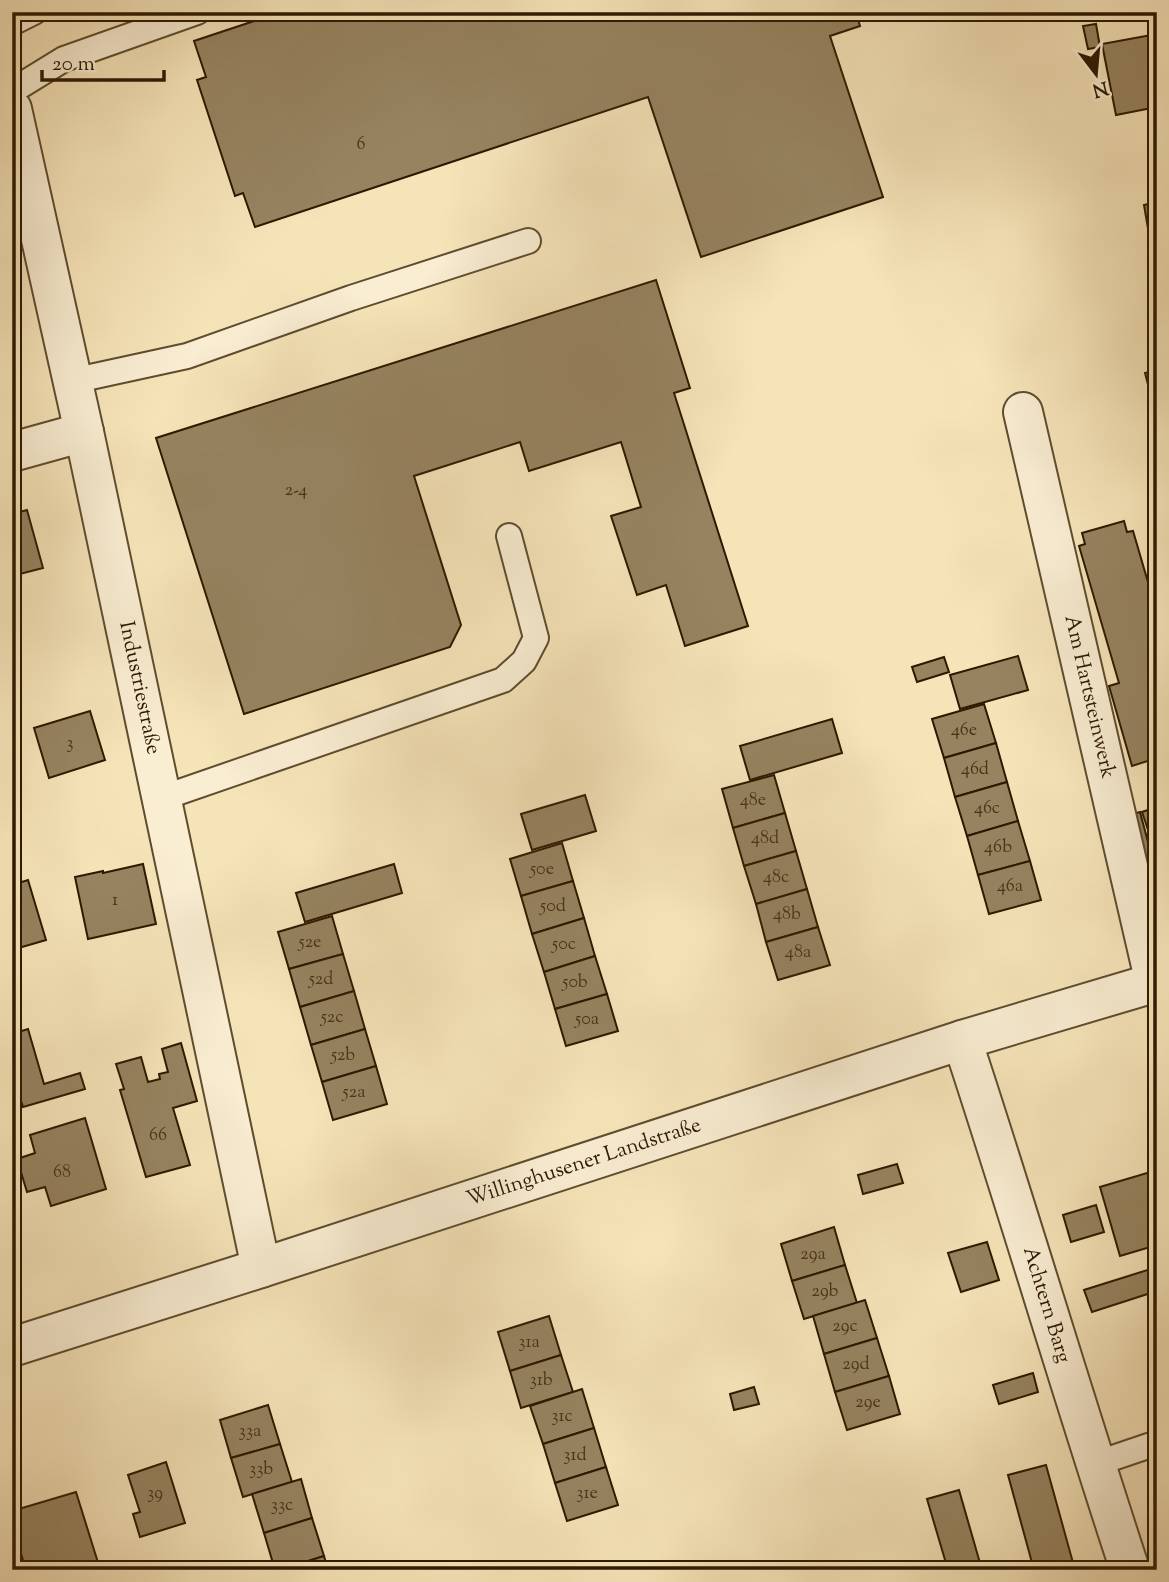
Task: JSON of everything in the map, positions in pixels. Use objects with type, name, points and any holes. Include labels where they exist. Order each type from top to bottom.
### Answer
[{"type":"street","name":"Industriestraße","points":[[12,109],[84,432],[261,1268]]},
{"type":"street","name":"Am Hartsteinwerk","points":[[1023,412],[1156,982]]},
{"type":"street","points":[[12,452],[84,432]]},
{"type":"street","name":"Willinghusener Landstraße","points":[[12,1347],[962,1040],[1156,982]]},
{"type":"street","name":"Achtern Barg","points":[[962,1040],[1130,1570]]},
{"type":"lane","points":[[12,23],[34,12]]},
{"type":"lane","points":[[12,91],[64,59],[197,12]]},
{"type":"lane","points":[[72,381],[187,356],[351,298],[528,241]]},
{"type":"lane","points":[[162,798],[503,680],[524,661],[536,638],[509,536]]},
{"type":"lane","points":[[1095,1464],[1157,1443]]},
{"type":"building","points":[[281,12],[856,12],[860,26],[830,36],[883,197],[701,257],[648,97],[255,227],[243,193],[235,196],[197,80],[206,77],[194,41]]},
{"type":"building","points":[[1096,24],[1100,47],[1088,49],[1083,26]]},
{"type":"building","points":[[1157,34],[1157,107],[1116,115],[1102,44]]},
{"type":"building","points":[[1157,202],[1157,245],[1151,246],[1144,205]]},
{"type":"building","points":[[656,280],[690,388],[674,393],[748,626],[685,646],[666,585],[637,595],[611,516],[641,507],[621,442],[529,471],[520,442],[414,476],[461,625],[450,647],[244,714],[156,438]]},
{"type":"building","points":[[1157,370],[1157,419],[1145,373]]},
{"type":"building","points":[[27,510],[43,568],[12,576],[12,514]]},
{"type":"building","points":[[1124,521],[1127,532],[1133,531],[1157,613],[1157,758],[1132,766],[1109,686],[1119,683],[1079,546],[1085,544],[1082,533]]},
{"type":"building","points":[[12,612],[18,633],[12,635]]},
{"type":"building","points":[[1018,656],[1028,690],[960,709],[950,675]]},
{"type":"building","points":[[944,657],[949,672],[917,682],[912,667]]},
{"type":"building","points":[[984,704],[996,743],[944,758],[932,719]]},
{"type":"building","points":[[90,711],[105,760],[49,778],[34,728]]},
{"type":"building","points":[[832,719],[842,753],[750,780],[740,746]]},
{"type":"building","points":[[996,743],[1007,782],[955,797],[944,758]]},
{"type":"building","points":[[774,775],[785,813],[733,828],[722,789]]},
{"type":"building","points":[[1007,782],[1018,821],[967,836],[955,797]]},
{"type":"building","points":[[585,795],[596,831],[532,850],[521,814]]},
{"type":"building","points":[[1157,807],[1157,857],[1142,812]]},
{"type":"building","points":[[1140,812],[1156,872],[1142,876],[1126,816]]},
{"type":"building","points":[[785,813],[796,851],[744,866],[733,828]]},
{"type":"building","points":[[1018,821],[1030,861],[978,875],[967,836]]},
{"type":"building","points":[[562,843],[573,881],[521,896],[510,859]]},
{"type":"building","points":[[796,851],[807,889],[756,904],[744,866]]},
{"type":"building","points":[[1030,861],[1041,900],[989,914],[978,875]]},
{"type":"building","points":[[143,864],[156,924],[88,939],[75,877]]},
{"type":"building","points":[[394,864],[402,893],[305,922],[296,893]]},
{"type":"building","points":[[28,880],[46,940],[12,950],[12,885]]},
{"type":"building","points":[[573,881],[584,918],[532,934],[521,896]]},
{"type":"building","points":[[807,889],[818,927],[766,942],[756,904]]},
{"type":"building","points":[[332,916],[343,954],[289,969],[278,932]]},
{"type":"building","points":[[584,918],[595,956],[544,972],[532,934]]},
{"type":"building","points":[[818,927],[830,965],[778,980],[766,942]]},
{"type":"building","points":[[343,954],[354,991],[300,1007],[289,969]]},
{"type":"building","points":[[595,956],[607,994],[555,1009],[544,972]]},
{"type":"building","points":[[354,991],[365,1029],[311,1045],[300,1007]]},
{"type":"building","points":[[607,994],[618,1031],[566,1046],[555,1009]]},
{"type":"building","points":[[28,1029],[44,1084],[80,1073],[85,1089],[23,1107],[12,1073],[12,1034]]},
{"type":"building","points":[[365,1029],[376,1066],[322,1082],[311,1045]]},
{"type":"building","points":[[181,1043],[197,1101],[173,1108],[190,1165],[146,1177],[120,1090],[124,1089],[116,1064],[141,1057],[148,1082],[160,1079],[159,1074],[168,1072],[162,1049]]},
{"type":"building","points":[[376,1066],[387,1104],[333,1120],[322,1082]]},
{"type":"building","points":[[85,1118],[106,1189],[51,1206],[45,1187],[27,1192],[17,1159],[35,1153],[30,1135]]},
{"type":"building","points":[[897,1164],[903,1183],[863,1194],[858,1175]]},
{"type":"building","points":[[1157,1170],[1157,1245],[1120,1256],[1100,1187]]},
{"type":"building","points":[[1096,1205],[1104,1232],[1071,1242],[1063,1215]]},
{"type":"building","points":[[834,1227],[845,1265],[792,1281],[781,1244]]},
{"type":"building","points":[[987,1242],[999,1280],[961,1292],[948,1253]]},
{"type":"building","points":[[845,1265],[857,1303],[804,1319],[792,1281]]},
{"type":"building","points":[[1157,1267],[1157,1291],[1092,1312],[1084,1290]]},
{"type":"building","points":[[865,1300],[877,1338],[824,1354],[813,1316]]},
{"type":"building","points":[[549,1316],[561,1355],[510,1371],[498,1332]]},
{"type":"building","points":[[877,1338],[889,1376],[835,1392],[824,1354]]},
{"type":"building","points":[[561,1355],[573,1392],[521,1408],[510,1371]]},
{"type":"building","points":[[1033,1373],[1038,1392],[999,1404],[993,1385]]},
{"type":"building","points":[[889,1376],[900,1414],[847,1430],[835,1392]]},
{"type":"building","points":[[754,1387],[759,1404],[734,1410],[730,1394]]},
{"type":"building","points":[[582,1389],[594,1428],[543,1444],[530,1406]]},
{"type":"building","points":[[268,1405],[280,1444],[231,1458],[220,1420]]},
{"type":"building","points":[[594,1428],[606,1467],[555,1483],[543,1444]]},
{"type":"building","points":[[280,1444],[292,1482],[243,1497],[231,1458]]},
{"type":"building","points":[[166,1462],[185,1523],[140,1537],[133,1514],[140,1512],[128,1475]]},
{"type":"building","points":[[1046,1465],[1075,1570],[1034,1570],[1008,1475]]},
{"type":"building","points":[[606,1467],[618,1505],[567,1521],[555,1483]]},
{"type":"building","points":[[301,1479],[312,1518],[264,1533],[252,1494]]},
{"type":"building","points":[[959,1490],[982,1570],[948,1570],[927,1499]]},
{"type":"building","points":[[76,1492],[100,1569],[26,1570],[12,1524],[12,1511]]},
{"type":"building","points":[[312,1518],[324,1556],[275,1570],[264,1533]]},
{"type":"building","points":[[324,1556],[328,1570],[280,1570]]}]
